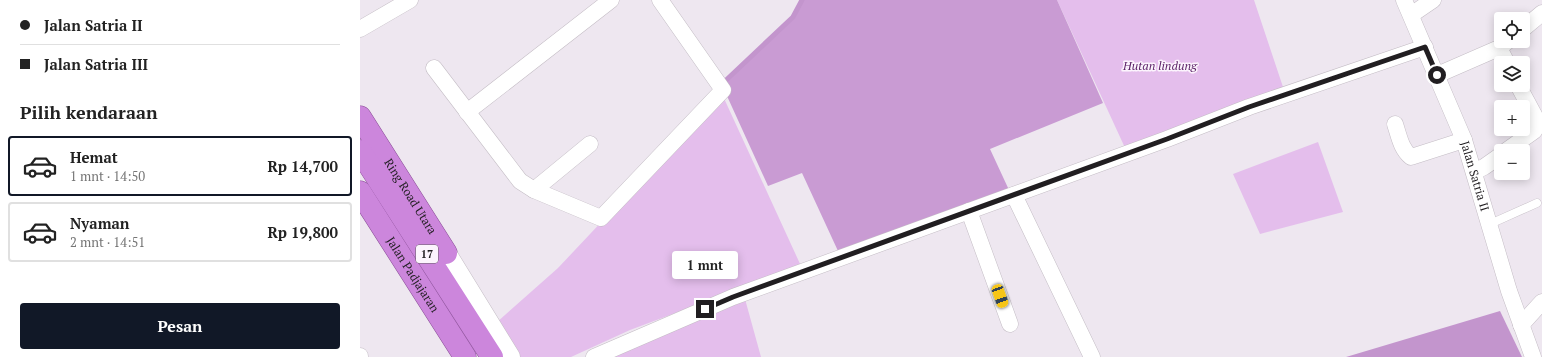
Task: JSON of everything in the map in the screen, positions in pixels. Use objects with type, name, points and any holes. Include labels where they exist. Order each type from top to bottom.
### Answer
[{"type":"highway","name":"Ring Road Utara","points":[[360,117],[438,256]]},
{"type":"highway","name":"Jalan Padjajaran","points":[[360,151],[438,256],[492,357]]},
{"type":"highway","name":"Jalan Padjajaran","points":[[360,192],[465,357]]},
{"type":"highway","points":[[360,216],[450,357]]},
{"type":"street","points":[[360,29],[410,0]]},
{"type":"street","points":[[467,112],[611,0]]},
{"type":"street","points":[[434,68],[520,181],[534,190],[601,218],[723,90],[660,0]]},
{"type":"street","name":"Jalan Satria II","points":[[1404,0],[1464,140],[1509,291],[1533,357]]},
{"type":"street","points":[[1411,15],[1433,0]]},
{"type":"street","points":[[1530,23],[1542,13]]},
{"type":"street","points":[[594,357],[733,297],[969,212],[1249,107],[1425,47]]},
{"type":"street","points":[[1437,75],[1495,48]]},
{"type":"street","points":[[1516,144],[1534,131],[1539,124],[1522,92]]},
{"type":"street","points":[[1395,124],[1402,147],[1406,153],[1411,156],[1464,140]]},
{"type":"street","points":[[534,190],[590,144]]},
{"type":"street","points":[[1474,172],[1484,168],[1494,160]]},
{"type":"street","points":[[1014,195],[1092,357]]},
{"type":"street","points":[[969,212],[1010,324]]},
{"type":"street","name":"Ring Road Utara","points":[[438,256],[510,357]]},
{"type":"street","points":[[1521,325],[1542,302]]},
{"type":"lane","points":[[1490,224],[1537,203]]},
{"type":"green space","name":"Hutan lindung","points":[[1057,0],[1254,0],[1283,87],[1126,150]]},
{"type":"green space","points":[[722,94],[801,266],[630,330],[571,357],[516,357],[496,323],[558,268]]},
{"type":"green space","points":[[1318,142],[1343,212],[1260,234],[1233,174]]},
{"type":"green space","points":[[745,299],[761,357],[605,357]]},
{"type":"shaded area","points":[[802,0],[1057,0],[1103,103],[990,149],[1009,190],[838,251],[802,173],[768,186],[722,85],[793,17]]},
{"type":"shaded area","points":[[1500,311],[1522,357],[1346,357]]},
{"type":"waterway","points":[[722,84],[793,17],[802,0]]},
{"type":"route","points":[[705,309],[733,297],[1167,139],[1249,107],[1425,47],[1437,75]]}]
